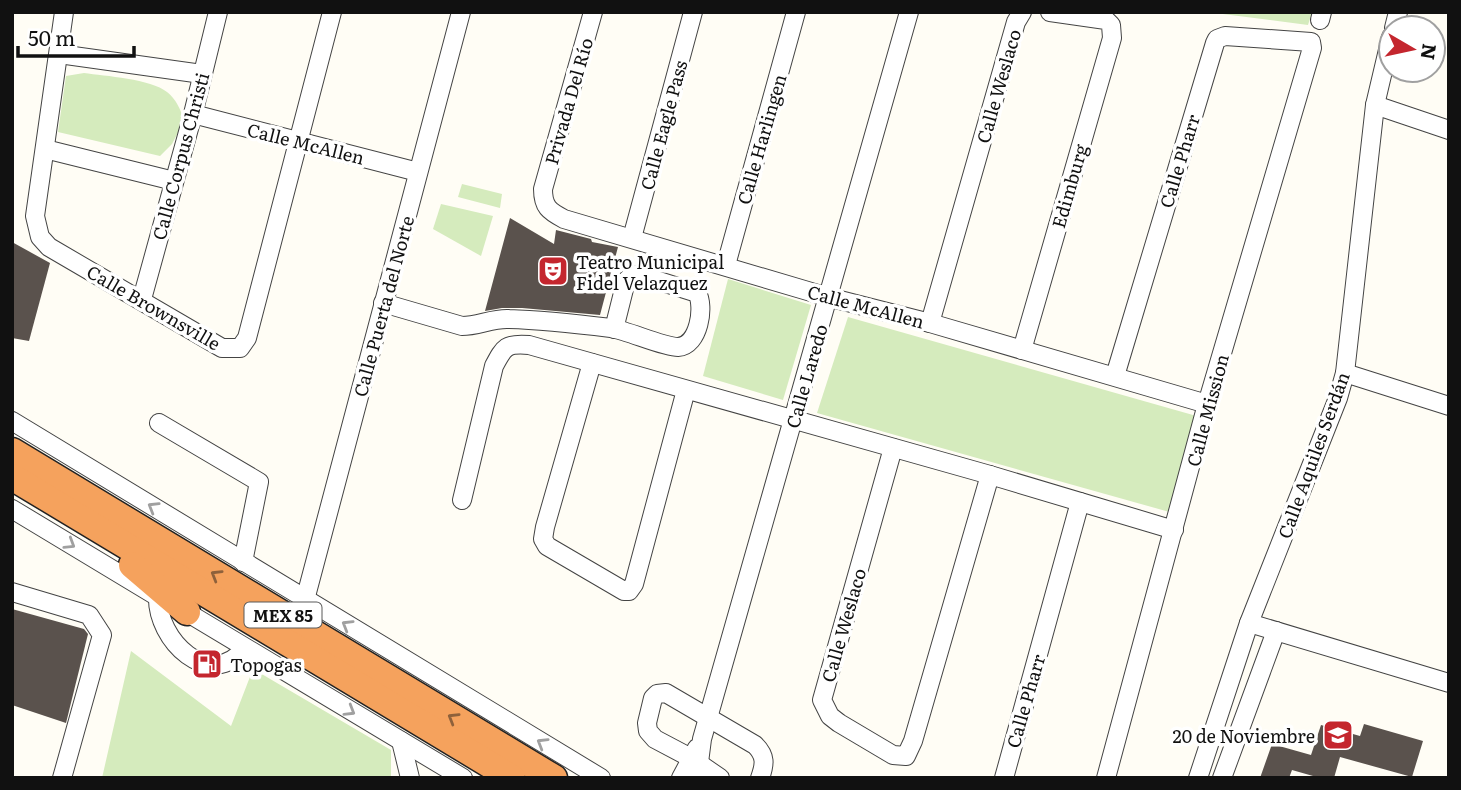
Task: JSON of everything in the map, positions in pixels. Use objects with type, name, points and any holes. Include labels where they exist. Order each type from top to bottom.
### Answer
[{"type":"highway","name":"MEX 85","points":[[12,452],[554,778]]},
{"type":"highway","name":"MEX 85","points":[[12,477],[512,778]]},
{"type":"highway","points":[[84,521],[187,612]]},
{"type":"street","name":"Calle Brownsville","points":[[64,12],[35,216],[40,237],[50,247],[222,348],[240,348],[247,338],[332,12]]},
{"type":"street","name":"Calle Corpus Christi","points":[[142,299],[218,12]]},
{"type":"street","name":"Calle Puerta del Norte","points":[[305,600],[461,12]]},
{"type":"street","name":"Privada Del Río","points":[[543,189],[593,12]]},
{"type":"street","name":"Calle Eagle Pass","points":[[632,238],[694,12]]},
{"type":"street","name":"Calle Harlingen","points":[[726,265],[796,12]]},
{"type":"street","name":"Calle Laredo","points":[[681,778],[696,767],[909,12]]},
{"type":"street","name":"Calle Weslaco","points":[[930,323],[1016,22],[1022,12]]},
{"type":"street","name":"Edimburg","points":[[1022,350],[1112,38],[1109,22],[1100,18],[1050,12]]},
{"type":"street","name":"Calle Pharr","points":[[1115,376],[1214,43],[1225,36],[1312,44]]},
{"type":"street","name":"Calle Mission","points":[[1106,778],[1207,404],[1312,44]]},
{"type":"street","points":[[59,54],[202,74]]},
{"type":"street","name":"Calle Aquiles Serdán","points":[[1198,778],[1249,623],[1338,398],[1345,373],[1350,349],[1359,238],[1375,104],[1380,84]]},
{"type":"street","points":[[1375,104],[1449,130]]},
{"type":"street","name":"Calle McAllen","points":[[193,114],[418,172]]},
{"type":"street","points":[[45,149],[174,181]]},
{"type":"street","name":"Calle McAllen","points":[[543,189],[548,211],[556,215],[828,297],[930,323],[1207,404]]},
{"type":"street","points":[[383,303],[462,326],[508,318],[614,329],[678,347],[691,341],[694,335],[702,308],[701,299],[697,293],[640,275],[631,276],[626,281],[614,329]]},
{"type":"street","points":[[462,500],[494,366],[507,346],[514,344],[529,345],[793,419],[1174,530]]},
{"type":"street","points":[[592,363],[543,539],[547,547],[621,590],[629,591],[634,584],[685,390]]},
{"type":"street","points":[[1345,373],[1449,406]]},
{"type":"street","points":[[12,421],[601,778]]},
{"type":"street","points":[[159,423],[259,482],[243,562]]},
{"type":"street","name":"Calle Weslaco","points":[[893,448],[822,700],[830,716],[839,723],[893,755],[906,756],[913,741],[990,475]]},
{"type":"street","name":"Calle Pharr","points":[[1004,778],[1080,502]]},
{"type":"street","points":[[12,509],[463,778]]},
{"type":"street","points":[[12,592],[89,615],[102,635],[62,778]]},
{"type":"street","points":[[158,596],[159,616],[167,635],[180,649],[200,661],[212,665],[226,663],[245,648]]},
{"type":"street","points":[[1249,623],[1449,683]]},
{"type":"street","points":[[1222,778],[1276,631]]},
{"type":"street","points":[[720,778],[696,767],[655,739],[648,731],[647,723],[653,698],[657,694],[666,694],[755,745],[761,751],[765,763],[760,778]]},
{"type":"street","points":[[401,741],[411,778]]},
{"type":"green space","points":[[1207,12],[1312,12],[1308,25]]},
{"type":"green space","points":[[84,73],[139,81],[167,92],[178,105],[184,121],[172,144],[160,156],[58,132],[66,76]]},
{"type":"green space","points":[[462,184],[502,194],[500,208],[458,197]]},
{"type":"green space","points":[[441,204],[493,216],[481,256],[433,229]]},
{"type":"green space","points":[[728,279],[811,305],[783,400],[703,376]]},
{"type":"green space","points":[[848,317],[1200,417],[1173,513],[817,413]]},
{"type":"green space","points":[[131,651],[231,726],[253,669],[391,750],[391,778],[102,778]]},
{"type":"building","name":"Teatro Municipal Fidel Velazquez","points":[[510,218],[554,244],[556,230],[618,247],[600,315],[522,308],[485,311]]},
{"type":"building","points":[[12,242],[50,263],[29,341],[12,338]]},
{"type":"building","points":[[12,609],[84,629],[88,634],[66,723],[12,705]]},
{"type":"building","points":[[1364,724],[1423,741],[1412,777],[1340,757],[1334,778],[1320,778],[1292,770],[1289,778],[1260,778],[1272,744],[1311,755],[1321,725],[1360,736]]},
{"type":"place","name":"Teatro Municipal Fidel Velazquez","points":[[553,271]]},
{"type":"place","name":"Topogas","points":[[207,664]]},
{"type":"place","name":"20 de Noviembre","points":[[1338,735]]}]
